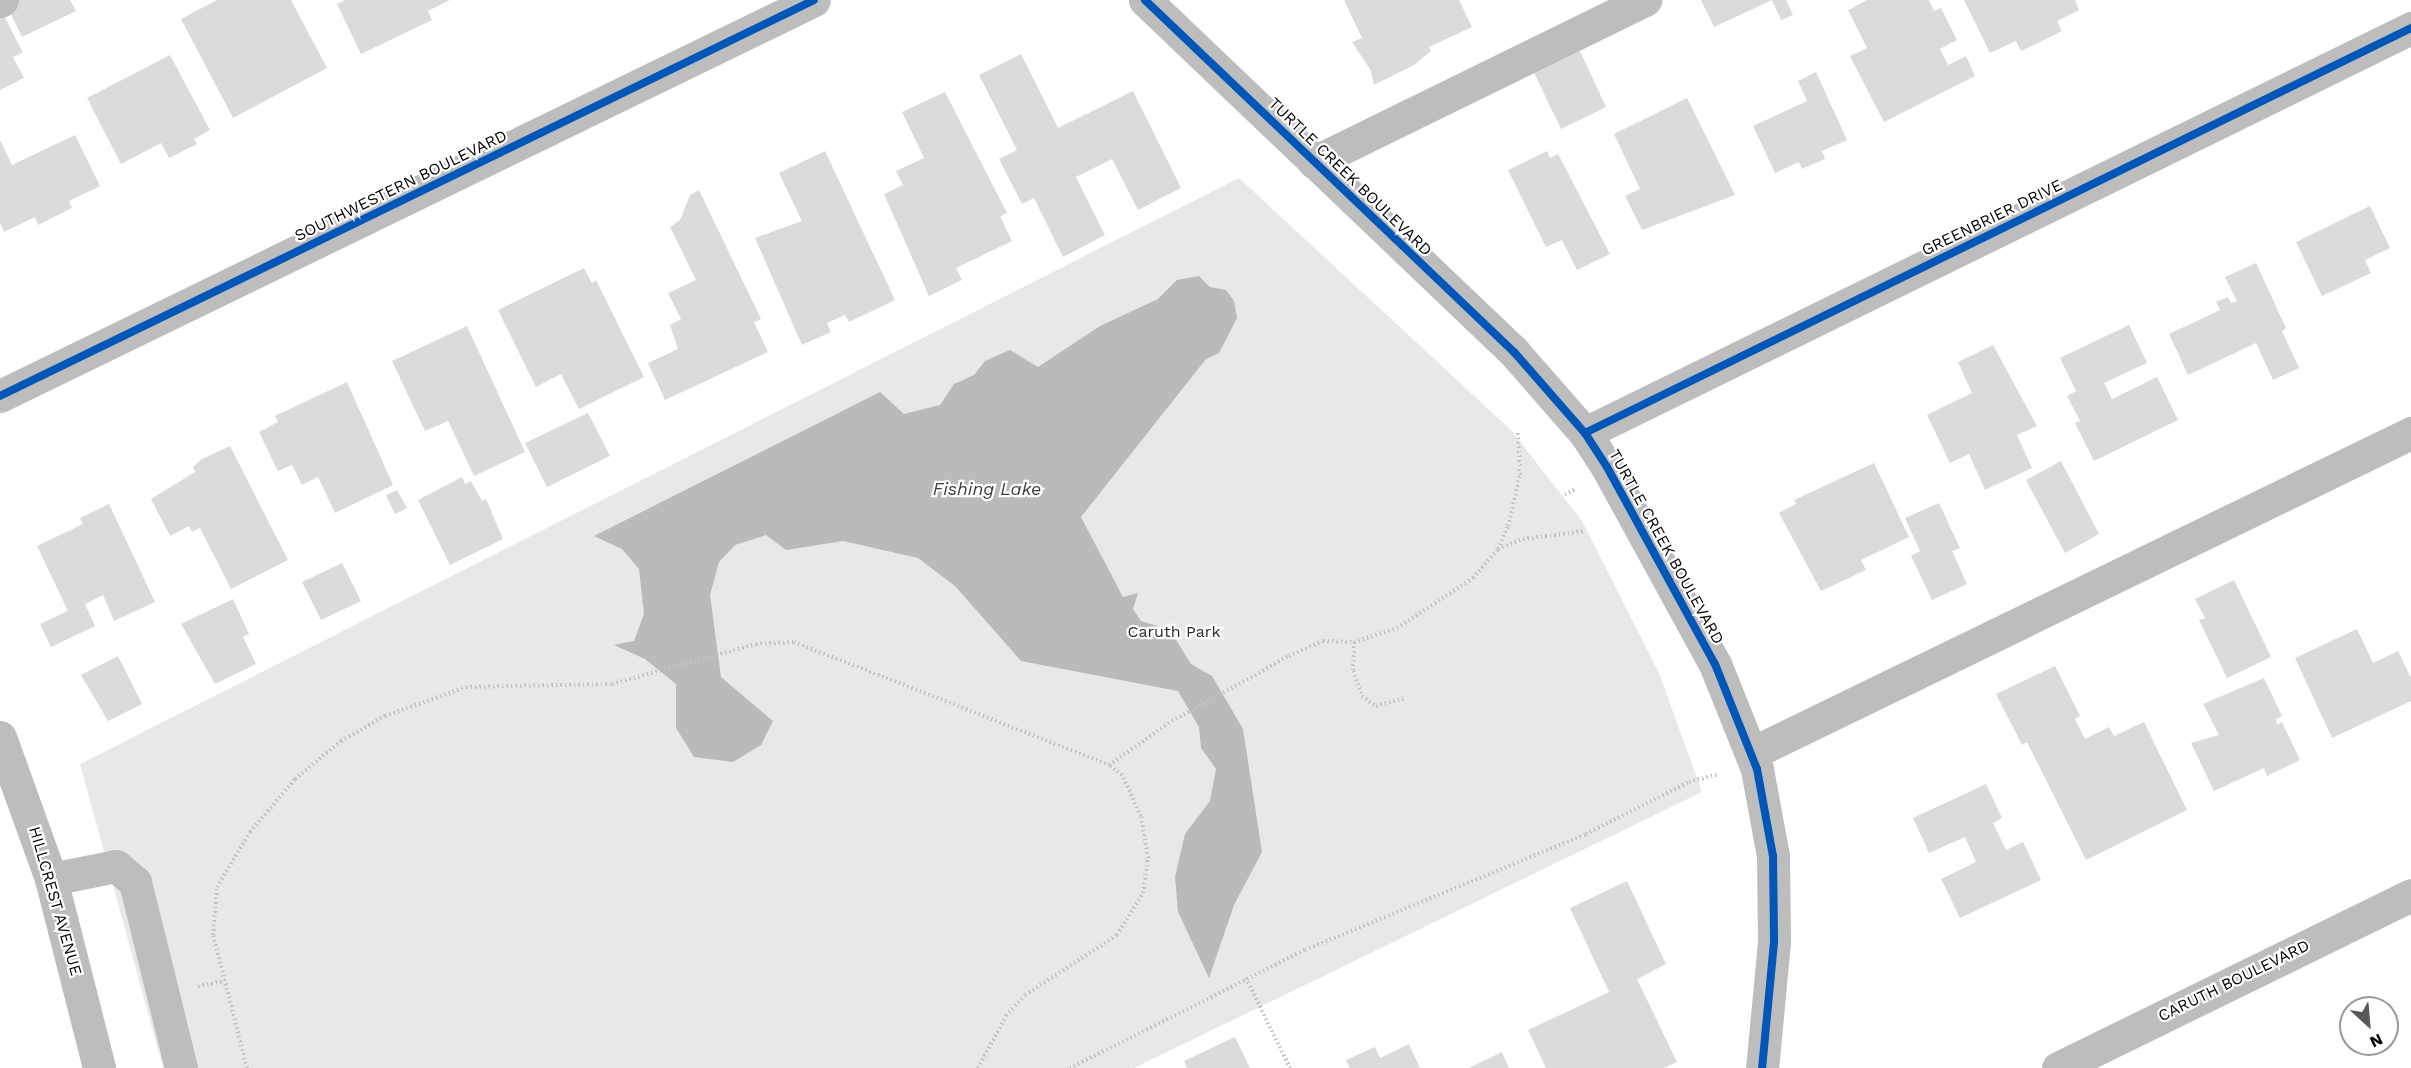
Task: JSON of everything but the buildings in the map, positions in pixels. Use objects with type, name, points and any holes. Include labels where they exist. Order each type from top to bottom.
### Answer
[{"type":"street","name":"SOUTHWESTERN BOULEVARD","points":[[0,396],[814,0]]},
{"type":"street","name":"TURTLE CREEK BOULEVARD","points":[[1145,0],[1514,352],[1585,433],[1715,664],[1752,753],[1773,856],[1774,942],[1762,1068]]},
{"type":"street","points":[[1314,162],[1645,0]]},
{"type":"street","name":"GREENBRIER DRIVE","points":[[1585,433],[2411,28]]},
{"type":"street","points":[[1752,753],[2411,433]]},
{"type":"street","name":"HILLCREST AVENUE","points":[[0,737],[11,798],[51,879],[99,1068]]},
{"type":"street","points":[[51,879],[116,866],[135,882],[181,1068]]},
{"type":"street","name":"CARUTH BOULEVARD","points":[[2058,1068],[2411,895]]},
{"type":"path","points":[[1108,765],[1172,721],[1308,646],[1323,641],[1354,642],[1397,628],[1450,596],[1497,549],[1516,502],[1518,432]]},
{"type":"path","points":[[1565,495],[1579,487]]},
{"type":"path","points":[[1497,549],[1523,539],[1584,531]]},
{"type":"path","points":[[247,1068],[213,935],[212,909],[217,887],[234,856],[295,779],[362,727],[427,698],[466,687],[612,684],[652,676],[756,644],[794,642],[1108,765],[1122,774],[1133,794],[1146,836],[1147,875],[1135,910],[1106,945],[1076,958],[1025,995],[1006,1016],[978,1068]]},
{"type":"path","points":[[1354,642],[1353,671],[1362,696],[1376,706],[1405,698]]},
{"type":"path","points":[[1070,1068],[1246,978],[1586,834],[1689,782],[1727,773]]},
{"type":"path","points":[[1246,978],[1290,1068]]},
{"type":"green space","name":"Caruth Park","points":[[1239,178],[1511,430],[1582,521],[1659,673],[1702,792],[1134,1068],[163,1068],[80,764]]},
{"type":"water","name":"Fishing Lake","points":[[1199,276],[1210,287],[1226,290],[1234,301],[1237,318],[1219,353],[1206,359],[1081,517],[1123,597],[1138,593],[1133,609],[1141,621],[1170,630],[1191,664],[1212,676],[1243,729],[1262,852],[1234,905],[1209,978],[1178,912],[1175,877],[1185,834],[1210,801],[1216,769],[1201,748],[1199,727],[1178,691],[1021,661],[955,586],[918,558],[843,541],[786,550],[766,535],[735,545],[719,562],[710,595],[721,677],[773,721],[761,745],[733,762],[694,757],[676,728],[676,684],[645,659],[614,645],[634,641],[644,614],[639,569],[622,549],[594,536],[880,392],[904,414],[940,405],[954,384],[974,375],[985,361],[1010,350],[1038,367],[1100,326],[1158,299],[1177,280]]},
{"type":"cycle path","points":[[0,396],[814,0]]},
{"type":"cycle path","points":[[1145,0],[1514,352],[1585,433],[1607,467],[1715,664],[1757,769],[1773,856],[1774,942],[1762,1068]]},
{"type":"cycle path","points":[[1585,433],[2411,28]]}]
